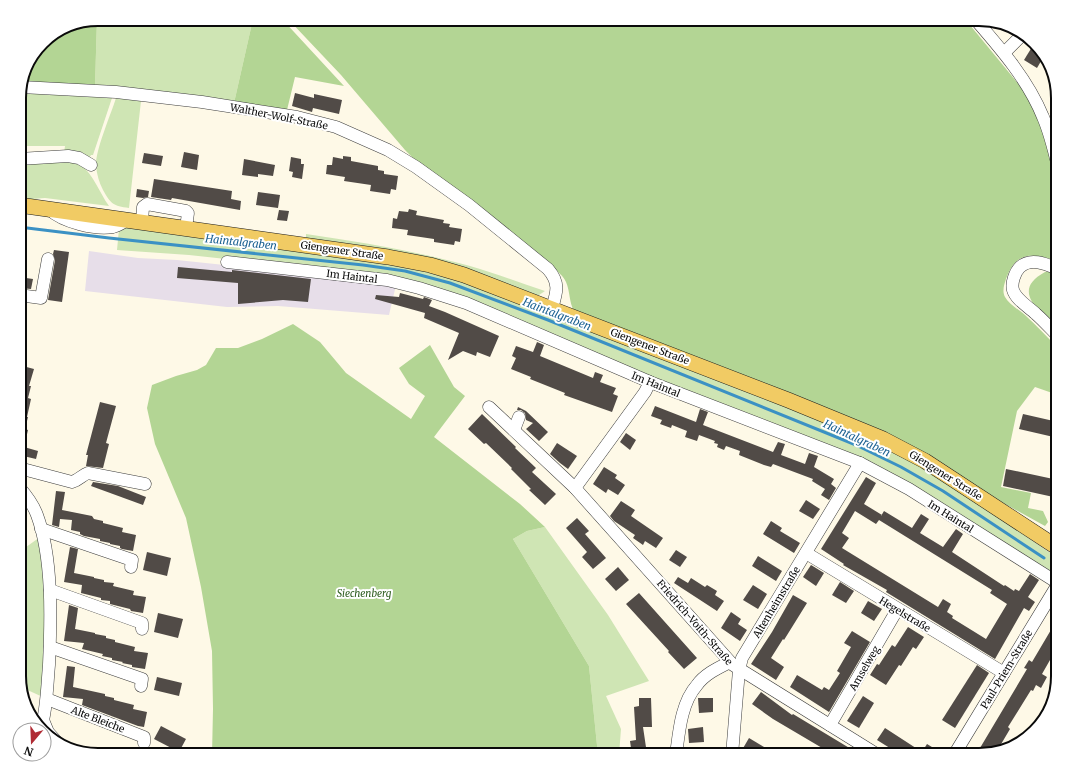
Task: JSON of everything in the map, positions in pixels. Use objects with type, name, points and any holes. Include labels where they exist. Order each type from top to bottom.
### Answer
[{"type":"main road","name":"Giengener Straße","points":[[26,206],[412,261],[471,278],[781,397],[895,445],[925,461],[1051,543]]},
{"type":"street","points":[[981,26],[1004,53],[1028,88],[1040,109],[1051,142]]},
{"type":"street","points":[[1004,53],[1019,38]]},
{"type":"street","name":"Walther-Wolf-Straße","points":[[27,87],[116,92],[228,106],[312,120],[348,132],[388,150],[435,180],[548,269],[553,275],[556,287],[552,308]]},
{"type":"street","points":[[26,159],[68,156],[80,158],[91,165]]},
{"type":"street","points":[[26,296],[41,298],[48,259]]},
{"type":"street","name":"Im Haintal","points":[[227,262],[396,282],[466,303],[650,382],[860,463],[909,489],[1051,580]]},
{"type":"street","points":[[1051,267],[1037,262],[1026,264],[1018,270],[1012,288],[1017,297],[1051,329]]},
{"type":"street","points":[[575,488],[645,392],[650,382]]},
{"type":"street","name":"Friedrich-Voith-Straße","points":[[489,407],[575,488],[734,666],[866,748]]},
{"type":"street","points":[[511,427],[519,417]]},
{"type":"street","name":"Altenheimstraße","points":[[732,748],[734,666],[742,658],[860,463]]},
{"type":"street","points":[[26,470],[72,482],[77,481],[83,475],[88,473],[145,484]]},
{"type":"street","points":[[26,496],[36,514],[41,529],[50,590],[50,647],[47,699],[43,721]]},
{"type":"street","points":[[41,529],[132,560],[132,567]]},
{"type":"street","name":"Hegelstraße","points":[[806,553],[1004,673]]},
{"type":"street","points":[[50,590],[142,623],[142,629]]},
{"type":"street","name":"Paul-Priem-Straße","points":[[958,748],[1051,596]]},
{"type":"street","name":"Amselweg","points":[[830,726],[898,610]]},
{"type":"street","points":[[50,647],[142,679],[141,686]]},
{"type":"street","points":[[677,748],[685,707],[692,691],[704,677],[734,666]]},
{"type":"street","name":"Alte Bleiche","points":[[47,699],[144,737],[144,743]]},
{"type":"shaded area","points":[[89,251],[138,258],[177,260],[396,285],[389,315],[278,306],[227,307],[85,291]]},
{"type":"green space","points":[[97,26],[251,26],[234,103],[95,86]]},
{"type":"green space","points":[[97,26],[95,86],[28,83],[33,66],[47,47],[58,38],[71,31],[84,27]]},
{"type":"green space","points":[[251,26],[288,26],[344,86],[295,77],[287,110],[234,103]]},
{"type":"green space","points":[[295,26],[971,26],[1025,92],[1041,121],[1051,156],[1051,259],[1033,256],[1021,258],[1010,269],[1003,290],[1005,297],[1009,302],[1025,315],[1051,341],[1051,393],[1035,387],[1017,411],[1001,487],[1031,493],[1028,508],[1043,511],[1048,522],[1045,526],[1005,504],[930,458],[574,311],[565,279],[550,265],[417,162],[341,75]]},
{"type":"green space","points":[[26,93],[112,98],[93,155],[91,155],[88,160],[64,153],[65,146],[26,146]]},
{"type":"green space","points":[[116,98],[141,101],[129,208],[113,204],[108,198],[100,184],[96,166],[98,151]]},
{"type":"green space","points":[[65,159],[77,162],[85,168],[93,178],[109,206],[45,198],[26,199],[26,162]]},
{"type":"green space","points":[[126,227],[166,231],[439,272],[762,396],[902,454],[960,490],[1051,554],[1051,574],[870,461],[657,380],[471,301],[263,263],[189,255],[117,250],[119,229]]},
{"type":"green space","points":[[306,234],[388,247],[450,261],[489,272],[545,291],[539,295],[532,295],[306,239]]},
{"type":"green space","points":[[1045,272],[1051,272],[1051,322],[1037,308],[1029,294],[1030,286],[1035,279]]},
{"type":"green space","name":"Siechenberg","points":[[293,324],[320,342],[346,373],[411,419],[425,396],[409,384],[399,368],[430,345],[454,387],[465,396],[434,437],[520,504],[545,527],[527,531],[513,539],[589,666],[597,748],[212,748],[212,651],[201,587],[186,518],[155,444],[147,408],[152,385],[197,370],[206,365],[216,348],[238,348],[262,339]]},
{"type":"green space","points":[[545,527],[608,615],[649,681],[606,696],[621,729],[620,748],[597,748],[589,666],[513,539],[527,531]]},
{"type":"green space","points":[[43,535],[47,699],[27,690],[26,547]]},
{"type":"building","points":[[1031,49],[1041,61],[1037,68],[1024,60]]},
{"type":"building","points":[[295,93],[314,98],[314,94],[342,100],[339,114],[313,108],[312,112],[292,106]]},
{"type":"building","points":[[184,152],[199,155],[197,170],[181,167]]},
{"type":"building","points":[[144,153],[163,156],[161,166],[142,163]]},
{"type":"building","points":[[343,156],[351,157],[351,161],[378,166],[378,170],[384,171],[384,174],[398,176],[396,190],[391,189],[390,194],[370,191],[371,185],[344,181],[345,177],[326,174],[327,165],[332,165],[333,157],[343,159]]},
{"type":"building","points":[[291,157],[301,159],[301,164],[304,164],[302,179],[292,177],[293,172],[289,171]]},
{"type":"building","points":[[244,159],[275,165],[273,176],[258,174],[258,177],[242,175]]},
{"type":"building","points":[[154,179],[232,191],[231,199],[241,201],[240,210],[172,198],[171,200],[151,197]]},
{"type":"building","points":[[137,189],[149,191],[148,197],[136,197]]},
{"type":"building","points":[[258,192],[280,195],[278,208],[256,205]]},
{"type":"building","points":[[409,209],[417,211],[416,215],[444,220],[443,223],[450,224],[449,227],[462,229],[460,242],[455,241],[454,245],[434,242],[434,239],[407,235],[408,230],[392,228],[393,218],[397,219],[399,211],[408,212]]},
{"type":"building","points":[[279,210],[289,211],[287,221],[277,220]]},
{"type":"building","points":[[54,250],[69,252],[62,302],[48,300],[55,260],[53,254]]},
{"type":"building","points":[[178,267],[232,272],[232,270],[311,279],[308,302],[283,300],[238,304],[238,283],[177,278]]},
{"type":"building","points":[[26,278],[33,279],[31,289],[26,289]]},
{"type":"building","points":[[400,293],[423,299],[424,297],[432,300],[429,306],[499,336],[490,357],[477,352],[476,356],[463,351],[448,360],[459,333],[424,318],[425,313],[375,299],[376,295],[399,297]]},
{"type":"building","points":[[537,342],[544,345],[540,356],[593,378],[595,372],[603,375],[600,382],[616,388],[613,394],[618,396],[612,412],[564,395],[565,393],[530,379],[531,377],[511,369],[516,358],[512,356],[516,346],[533,352]]},
{"type":"building","points":[[26,367],[34,369],[29,386],[31,386],[28,398],[31,399],[26,425]]},
{"type":"building","points":[[100,402],[116,406],[106,443],[109,444],[103,468],[86,466],[88,455],[86,455]]},
{"type":"building","points":[[655,406],[696,422],[700,409],[708,412],[703,425],[773,452],[778,442],[785,444],[781,455],[805,464],[809,453],[818,456],[814,467],[834,479],[831,484],[836,488],[829,500],[821,495],[825,489],[812,481],[813,479],[773,464],[771,467],[764,465],[739,455],[740,451],[726,446],[724,450],[717,447],[718,444],[714,443],[715,441],[699,435],[697,441],[685,437],[687,431],[672,425],[671,428],[660,424],[662,420],[651,416]]},
{"type":"building","points":[[518,407],[526,411],[548,432],[539,441],[526,429],[533,423],[526,420],[525,413],[521,410],[517,410]]},
{"type":"building","points":[[482,414],[536,468],[532,472],[556,494],[545,505],[529,490],[531,489],[511,469],[512,468],[486,443],[484,444],[468,429]]},
{"type":"building","points":[[1023,414],[1051,420],[1051,436],[1019,429]]},
{"type":"building","points":[[626,433],[636,440],[630,450],[620,442]]},
{"type":"building","points":[[557,443],[577,456],[568,469],[550,454]]},
{"type":"building","points":[[26,448],[38,451],[36,459],[26,457]]},
{"type":"building","points":[[604,467],[617,475],[615,478],[625,485],[618,495],[608,489],[606,493],[593,484]]},
{"type":"building","points":[[1006,469],[1051,479],[1051,496],[1003,486]]},
{"type":"building","points":[[866,477],[876,483],[864,504],[882,515],[884,511],[912,528],[921,514],[929,519],[920,533],[943,547],[956,529],[963,534],[952,552],[1014,591],[1015,589],[1019,591],[1030,574],[1039,580],[1028,597],[1035,602],[1029,611],[1024,608],[995,659],[886,592],[887,590],[843,565],[844,564],[821,549]],"holes":[[[855,511],[876,524],[879,520],[992,590],[990,593],[1007,604],[986,639],[952,618],[953,616],[947,612],[951,604],[943,599],[938,607],[842,548],[849,538],[842,533]]]},
{"type":"building","points":[[93,482],[118,486],[146,497],[143,505],[91,486]]},
{"type":"building","points":[[56,491],[65,492],[62,510],[92,516],[94,519],[103,521],[103,523],[123,528],[122,532],[136,535],[133,551],[122,549],[120,546],[100,541],[100,539],[84,536],[80,534],[80,532],[71,530],[72,520],[60,519],[59,527],[52,525]]},
{"type":"building","points":[[806,500],[820,509],[813,519],[799,511]]},
{"type":"building","points":[[621,501],[635,510],[631,516],[663,538],[656,548],[645,541],[643,545],[633,538],[635,535],[614,521],[610,516]]},
{"type":"building","points":[[577,518],[589,531],[585,534],[606,558],[593,569],[582,557],[587,552],[566,528]]},
{"type":"building","points":[[771,521],[782,528],[780,531],[800,543],[794,553],[763,534]]},
{"type":"building","points":[[70,547],[78,549],[74,573],[104,580],[104,582],[114,583],[113,586],[134,591],[133,595],[146,597],[143,613],[131,611],[130,609],[110,604],[110,601],[101,600],[101,598],[81,593],[82,585],[64,582]]},
{"type":"building","points":[[676,550],[687,557],[680,567],[669,560]]},
{"type":"building","points":[[147,552],[171,558],[167,576],[143,570]]},
{"type":"building","points":[[758,556],[782,571],[776,581],[752,566]]},
{"type":"building","points":[[811,565],[824,573],[816,586],[803,577]]},
{"type":"building","points":[[618,567],[629,580],[616,591],[605,579]]},
{"type":"building","points":[[678,577],[688,583],[691,578],[705,587],[707,585],[717,591],[715,595],[724,601],[717,611],[674,583]]},
{"type":"building","points":[[840,582],[854,591],[846,603],[832,595]]},
{"type":"building","points":[[753,585],[767,594],[758,609],[743,600]]},
{"type":"building","points":[[639,593],[697,658],[684,669],[626,604]]},
{"type":"building","points":[[793,595],[807,603],[771,658],[784,667],[776,680],[751,664],[772,632]]},
{"type":"building","points":[[868,601],[882,609],[874,621],[861,613]]},
{"type":"building","points":[[69,605],[78,608],[75,629],[106,636],[106,638],[115,640],[115,642],[135,647],[134,651],[148,653],[145,669],[132,667],[132,665],[102,656],[103,654],[82,649],[84,643],[64,641]]},
{"type":"building","points":[[731,612],[741,619],[738,624],[747,630],[740,641],[721,628]]},
{"type":"building","points":[[158,613],[183,619],[178,638],[154,632]]},
{"type":"building","points":[[908,627],[924,637],[916,649],[913,647],[901,666],[899,665],[886,685],[870,675],[877,664],[879,665],[892,645],[895,647]]},
{"type":"building","points":[[1051,630],[1051,658],[1042,674],[1047,677],[1041,688],[1036,685],[1033,691],[1031,690],[1008,727],[1010,729],[1001,745],[980,748],[1027,669],[1024,668],[1029,660],[1032,662]]},
{"type":"building","points":[[852,631],[870,642],[829,712],[790,687],[797,675],[822,690],[824,687],[829,690],[840,673],[837,671],[851,647],[844,643]]},
{"type":"building","points":[[977,665],[989,673],[955,728],[942,720]]},
{"type":"building","points":[[67,666],[75,667],[73,687],[105,694],[105,696],[114,698],[114,700],[134,705],[133,709],[147,712],[144,727],[82,705],[83,699],[63,697]]},
{"type":"building","points":[[157,677],[182,683],[179,696],[154,690]]},
{"type":"building","points":[[761,692],[792,715],[793,714],[849,748],[822,748],[773,719],[752,704]]},
{"type":"building","points":[[863,696],[874,703],[859,728],[847,721]]},
{"type":"building","points":[[639,698],[651,698],[652,727],[643,727],[646,748],[631,748],[630,741],[636,740],[634,707],[639,706]]},
{"type":"building","points":[[698,698],[713,698],[713,712],[699,713]]},
{"type":"building","points":[[161,726],[186,739],[181,748],[171,748],[154,739]]},
{"type":"building","points":[[703,727],[704,742],[689,743],[688,729]]},
{"type":"building","points":[[885,728],[916,748],[890,748],[877,740]]},
{"type":"building","points":[[749,738],[764,747],[763,748],[743,748]]},
{"type":"building","points":[[927,744],[934,748],[924,748]]},
{"type":"waterway","name":"Haintalgraben","points":[[26,228],[363,265],[405,271],[450,283],[548,320],[856,445],[901,467],[943,491],[1044,558]]}]
